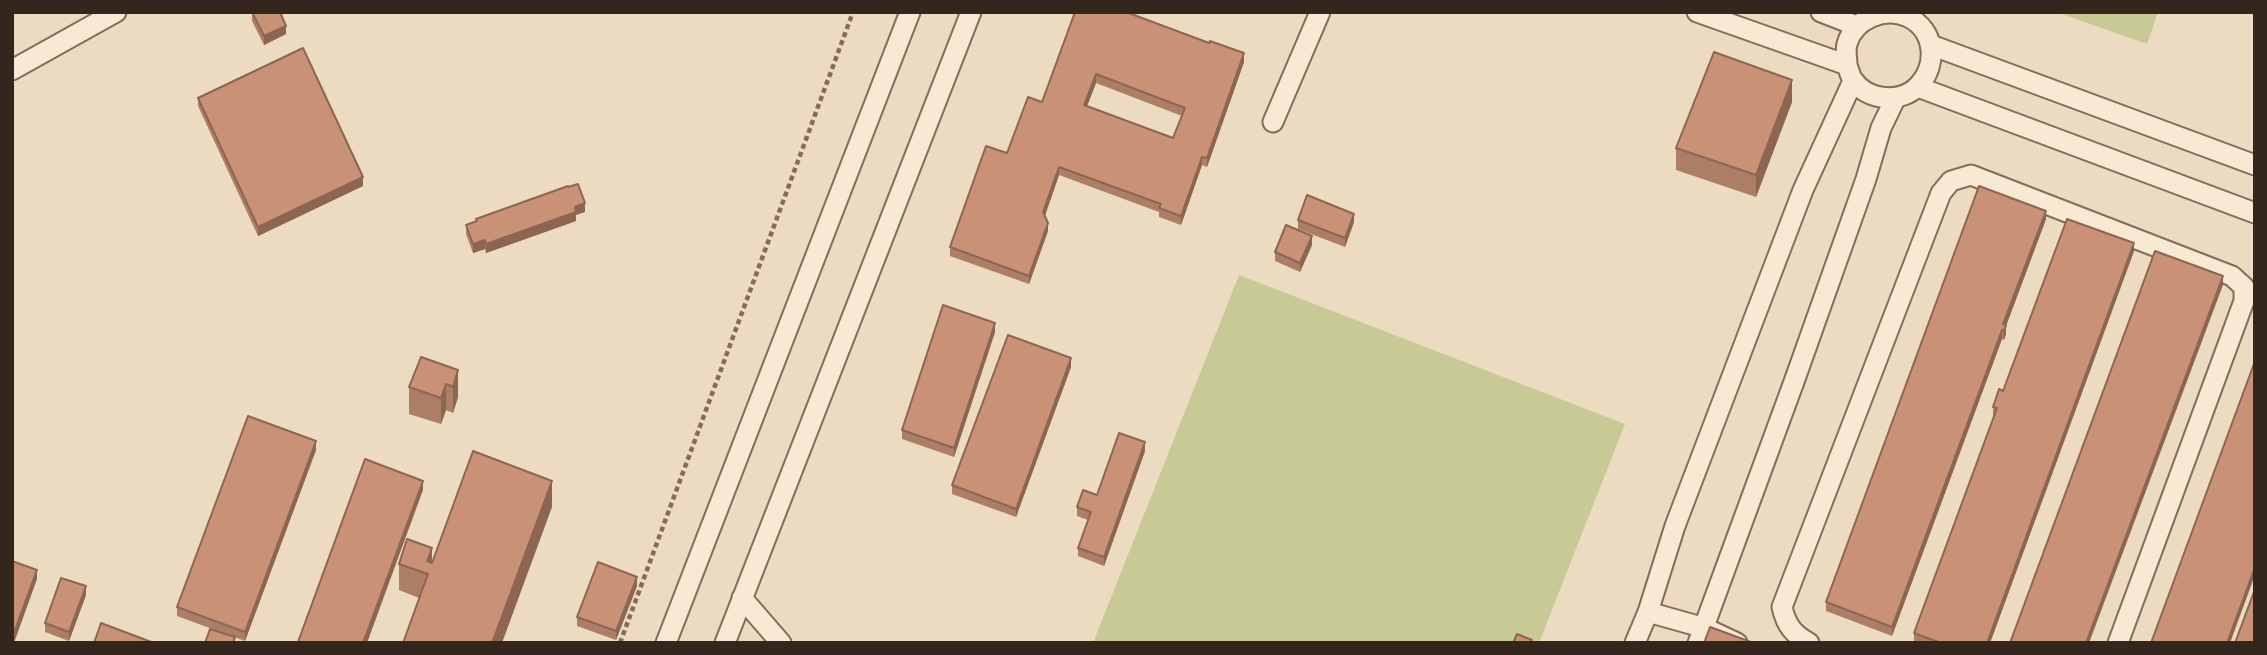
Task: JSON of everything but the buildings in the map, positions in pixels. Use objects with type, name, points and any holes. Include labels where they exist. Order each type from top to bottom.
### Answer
[{"type":"lane","points":[[12,70],[116,12]]},
{"type":"lane","points":[[666,643],[910,12]]},
{"type":"lane","points":[[725,643],[971,12]]},
{"type":"lane","points":[[1273,122],[1321,12]]},
{"type":"lane","points":[[1697,12],[1850,73],[1872,96],[1895,99],[1918,87],[1931,67],[1927,28]]},
{"type":"lane","points":[[1821,12],[1857,26]]},
{"type":"lane","points":[[1635,643],[1648,612],[1675,526],[1850,73],[1847,44],[1857,26],[1879,13],[1902,15],[1927,28],[2255,165]]},
{"type":"lane","points":[[1918,87],[2255,213]]},
{"type":"lane","points":[[1702,635],[1866,179],[1881,128],[1895,99]]},
{"type":"lane","points":[[1809,643],[1797,636],[1785,623],[1782,607],[1941,193],[1951,181],[1971,175],[2232,276],[2244,287],[2244,301],[2118,643]]},
{"type":"lane","points":[[742,598],[781,643]]},
{"type":"lane","points":[[1648,612],[1702,635],[1737,643]]},
{"type":"path","points":[[620,643],[853,12]]},
{"type":"green space","points":[[2056,12],[2158,12],[2147,44]]},
{"type":"green space","points":[[1239,275],[1625,424],[1539,643],[1093,643]]}]
